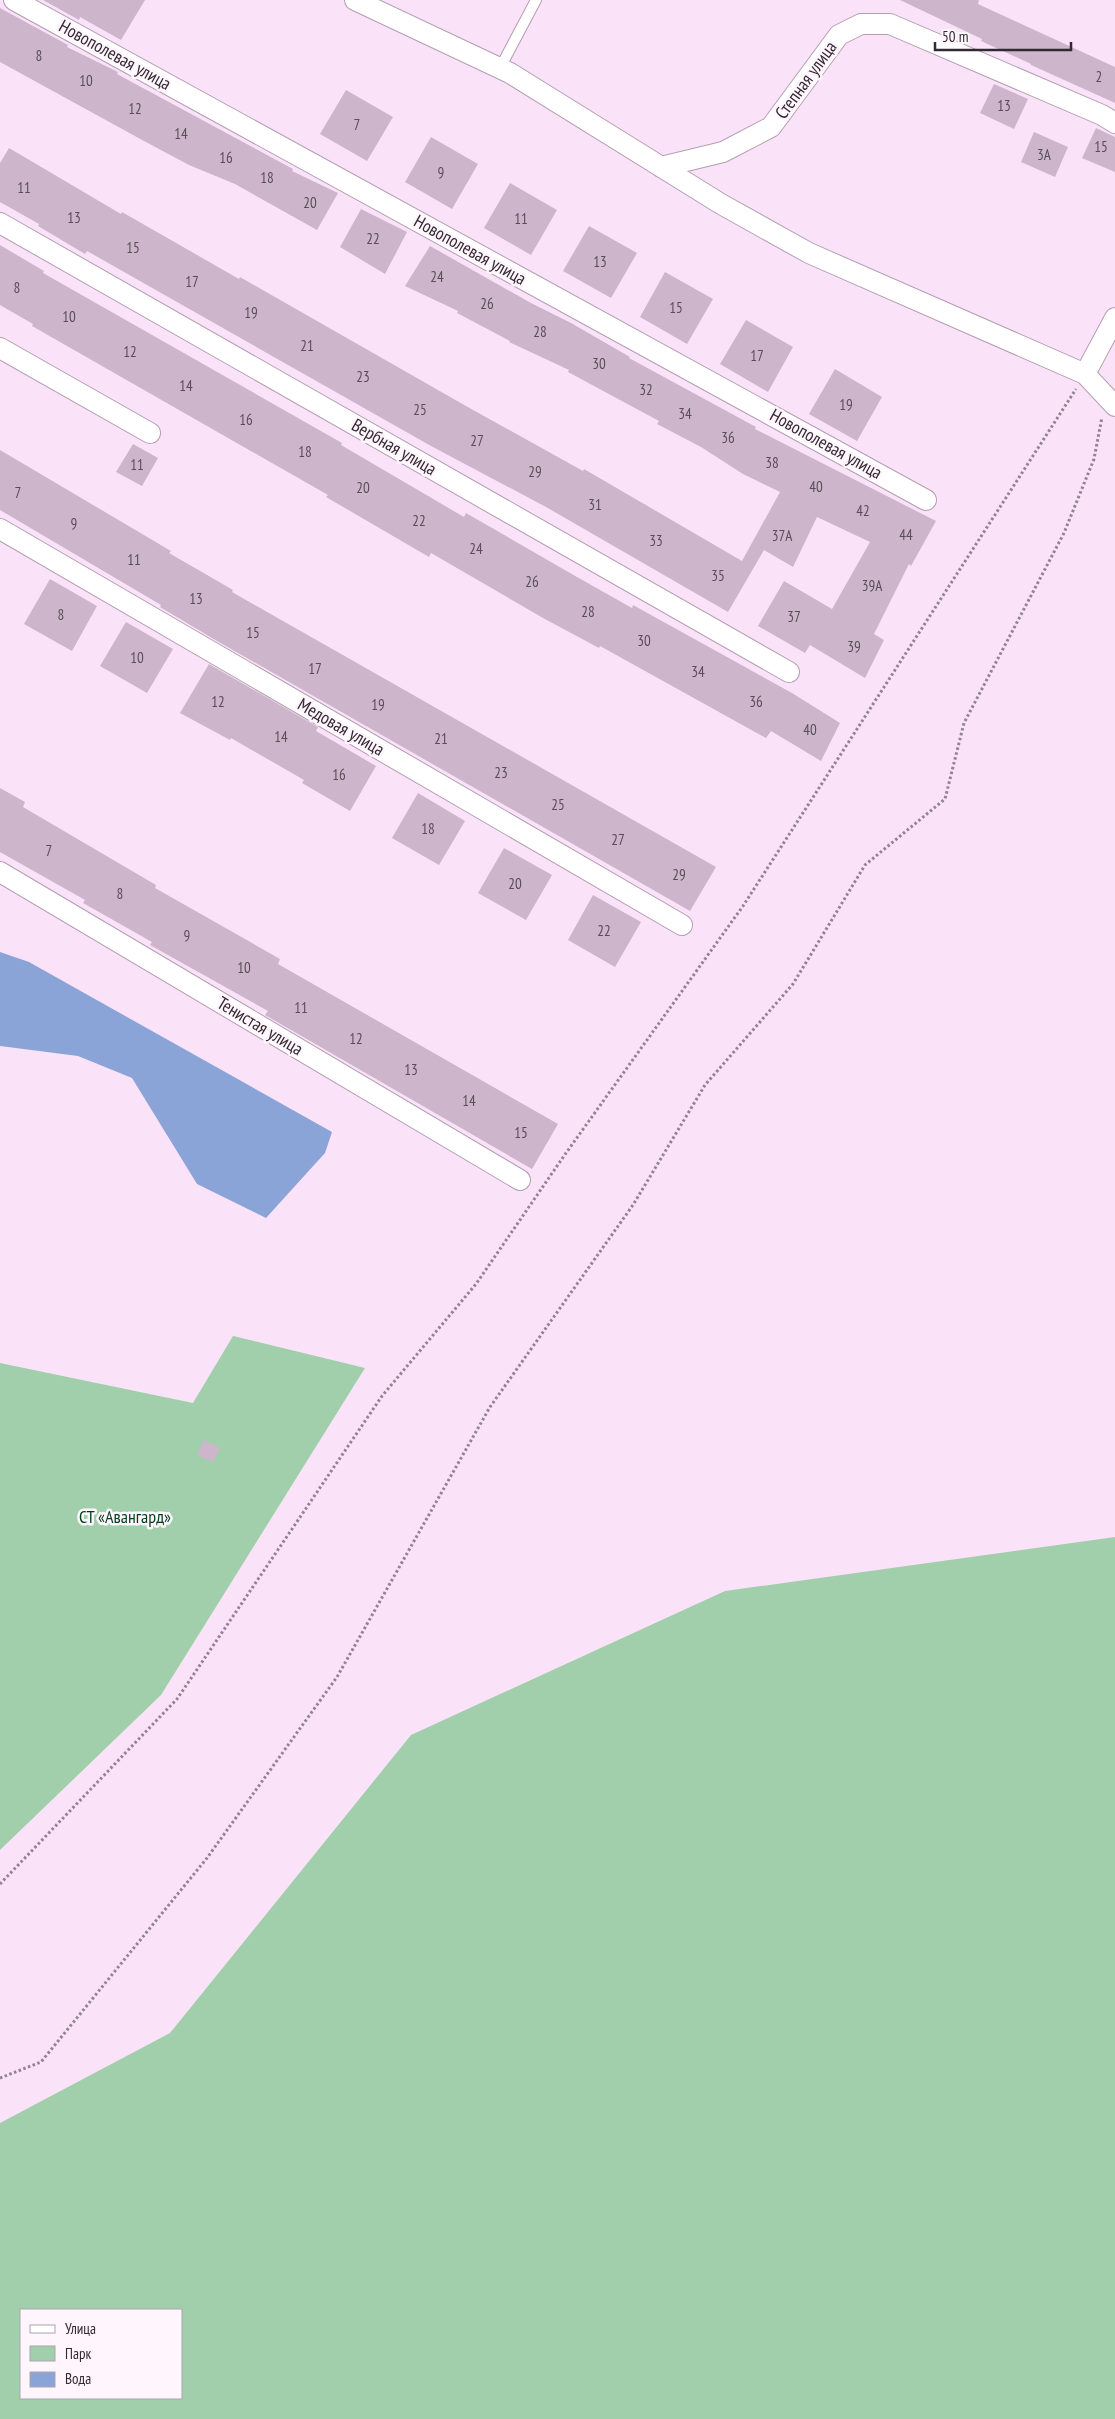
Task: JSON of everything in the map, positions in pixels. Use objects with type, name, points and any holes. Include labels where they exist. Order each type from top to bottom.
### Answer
[{"type":"street","name":"Новополевая улица","points":[[14,0],[926,500]]},
{"type":"street","points":[[355,0],[500,68],[721,204],[809,253],[1085,374],[1109,409]]},
{"type":"street","name":"Степная улица","points":[[661,167],[723,152],[771,127],[839,35],[861,24],[890,24],[1102,115],[1115,123]]},
{"type":"street","name":"Вербная улица","points":[[0,223],[789,672]]},
{"type":"street","points":[[1085,374],[1115,318]]},
{"type":"street","points":[[0,348],[150,432]]},
{"type":"street","name":"Медовая улица","points":[[0,529],[682,925]]},
{"type":"street","name":"Тенистая улица","points":[[0,872],[520,1180]]},
{"type":"lane","points":[[500,68],[536,0]]},
{"type":"path","points":[[0,1884],[177,1699],[382,1396],[476,1284],[566,1153],[743,906],[1085,374]]},
{"type":"path","points":[[0,2078],[40,2062],[207,1858],[337,1677],[490,1407],[633,1205],[705,1085],[793,984],[865,865],[945,799],[964,723],[1064,533],[1094,459],[1109,409]]},
{"type":"green space","name":"СТ «Авангард»","points":[[233,1336],[365,1368],[161,1695],[0,1850],[0,1363],[193,1403]]},
{"type":"green space","points":[[1115,1537],[1115,2419],[0,2419],[0,2123],[170,2033],[411,1735],[725,1591]]},
{"type":"water","points":[[0,952],[29,962],[332,1132],[325,1153],[266,1218],[197,1184],[132,1078],[78,1056],[0,1046]]},
{"type":"building","points":[[43,0],[145,0],[121,40],[80,17],[79,20]]},
{"type":"building","points":[[900,0],[979,0],[978,4],[1115,67],[1115,103],[1031,65],[981,41],[982,39]]},
{"type":"building","points":[[0,8],[68,45],[67,47],[118,72],[117,74],[293,169],[292,171],[338,193],[317,230],[235,184],[189,165],[0,62]]},
{"type":"building","points":[[994,84],[1028,99],[1014,129],[980,113]]},
{"type":"building","points":[[346,90],[393,117],[367,161],[320,134]]},
{"type":"building","points":[[1096,128],[1115,137],[1115,172],[1082,158]]},
{"type":"building","points":[[1034,132],[1068,147],[1055,177],[1021,162]]},
{"type":"building","points":[[431,137],[478,164],[452,209],[405,182]]},
{"type":"building","points":[[9,148],[121,214],[122,212],[239,279],[240,277],[583,471],[584,469],[742,561],[780,492],[743,474],[701,447],[657,424],[659,421],[568,372],[569,370],[509,342],[457,313],[458,311],[405,286],[430,246],[756,427],[755,429],[936,521],[911,566],[909,564],[874,634],[884,640],[865,678],[810,645],[805,653],[758,626],[784,581],[832,609],[870,542],[817,517],[793,567],[764,550],[728,612],[546,507],[431,446],[87,251],[85,254],[38,226],[39,224],[0,202],[0,163]]},
{"type":"building","points":[[510,183],[557,210],[531,255],[484,228]]},
{"type":"building","points":[[361,209],[407,232],[385,274],[340,247]]},
{"type":"building","points":[[589,226],[637,253],[611,298],[563,271]]},
{"type":"building","points":[[0,245],[44,271],[43,273],[342,443],[341,445],[464,517],[466,513],[632,608],[633,605],[792,693],[840,723],[821,761],[771,731],[766,738],[600,646],[599,648],[543,618],[431,553],[429,557],[326,497],[328,495],[32,326],[33,324],[0,305]]},
{"type":"building","points":[[665,272],[713,299],[687,344],[640,317]]},
{"type":"building","points":[[746,320],[793,347],[768,392],[720,364]]},
{"type":"building","points":[[835,369],[882,397],[857,441],[809,414]]},
{"type":"building","points":[[133,444],[158,458],[142,486],[116,472]]},
{"type":"building","points":[[0,450],[171,551],[169,553],[233,590],[232,592],[716,867],[690,911],[217,641],[160,607],[161,605],[0,510]]},
{"type":"building","points":[[50,579],[97,606],[72,651],[24,624]]},
{"type":"building","points":[[126,622],[173,649],[147,693],[100,666]]},
{"type":"building","points":[[209,664],[318,727],[316,731],[376,766],[350,811],[302,783],[304,780],[231,738],[230,740],[180,713]]},
{"type":"building","points":[[0,788],[25,802],[23,807],[156,885],[155,888],[280,959],[278,964],[558,1124],[532,1169],[265,1015],[268,1011],[150,945],[152,942],[83,903],[85,900],[0,852]]},
{"type":"building","points":[[418,793],[465,821],[439,865],[392,838]]},
{"type":"building","points":[[504,848],[552,875],[526,920],[478,893]]},
{"type":"building","points":[[593,895],[641,922],[615,967],[568,940]]},
{"type":"building","points":[[204,1440],[220,1448],[213,1462],[197,1455]]}]
